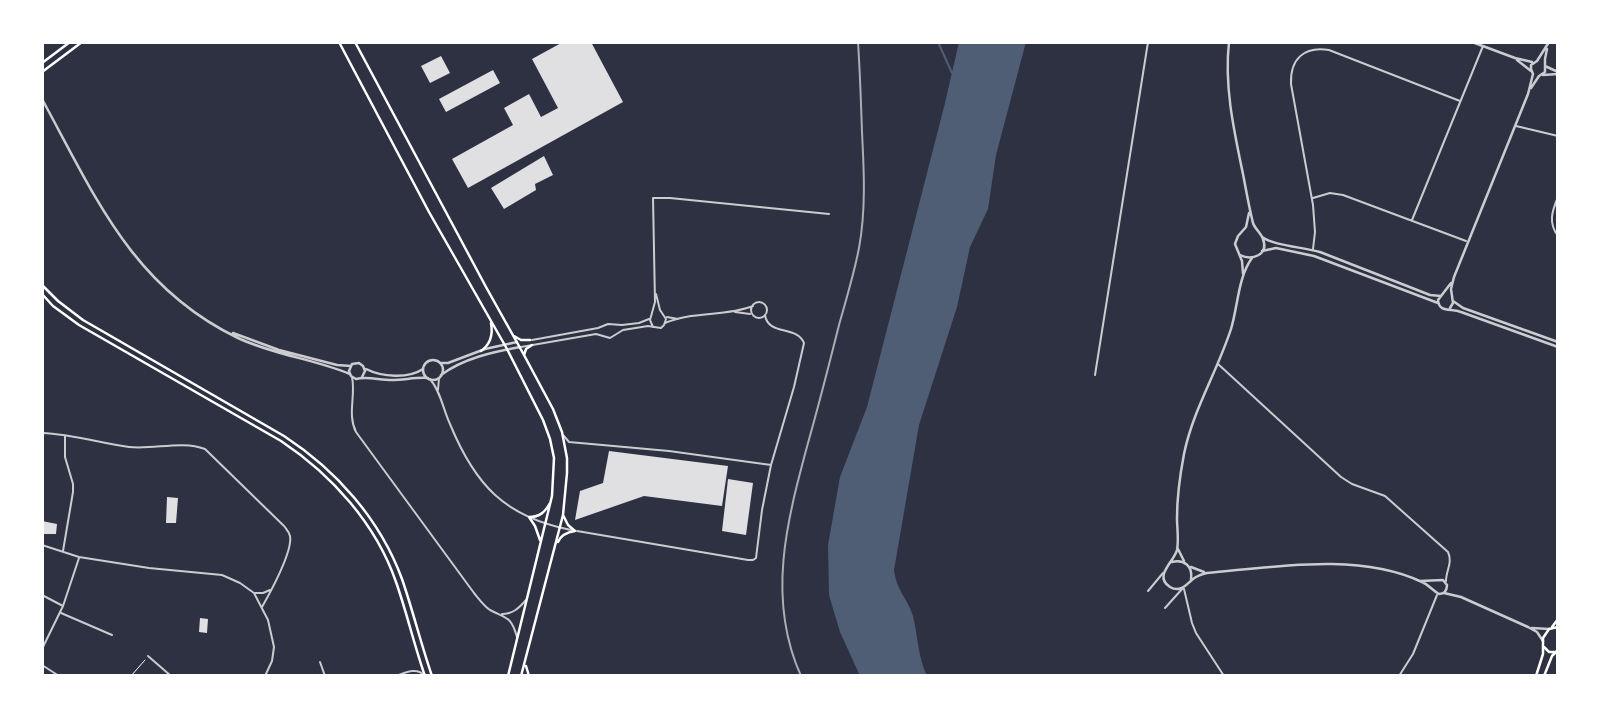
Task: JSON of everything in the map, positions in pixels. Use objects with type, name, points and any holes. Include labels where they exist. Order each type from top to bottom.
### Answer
[{"type":"main road","points":[[42,63],[70,42]]},
{"type":"main road","points":[[42,72],[82,42]]},
{"type":"main road","points":[[339,42],[429,212],[507,349],[549,436],[554,458],[551,500],[508,676]]},
{"type":"main road","points":[[355,42],[520,347],[562,432],[567,458],[563,515],[521,676]]},
{"type":"main road","points":[[42,285],[83,320],[284,436],[329,471],[363,510],[385,541],[401,578],[432,676]]},
{"type":"main road","points":[[42,294],[53,306],[79,325],[281,442],[325,475],[358,514],[379,545],[396,580],[425,676]]},
{"type":"main road","points":[[481,351],[491,339],[490,320]]},
{"type":"main road","points":[[514,336],[531,342],[524,355]]},
{"type":"main road","points":[[541,545],[540,536],[529,517],[544,513],[551,500]]},
{"type":"main road","points":[[563,515],[575,531]]},
{"type":"main road","points":[[555,548],[560,538],[575,531]]},
{"type":"main road","points":[[1536,676],[1542,661],[1544,634],[1558,619]]},
{"type":"main road","points":[[1550,628],[1558,627]]},
{"type":"main road","points":[[1544,647],[1549,652],[1557,651]]},
{"type":"main road","points":[[1544,676],[1557,651]]},
{"type":"main road","points":[[526,662],[529,676]]},
{"type":"street","points":[[1095,375],[1148,42]]},
{"type":"street","points":[[1229,42],[1229,100],[1254,227],[1262,236],[1271,242],[1313,250],[1430,295],[1447,294],[1463,307],[1558,342]]},
{"type":"street","points":[[1472,42],[1515,58],[1545,65],[1558,73]]},
{"type":"street","points":[[1450,308],[1454,277],[1528,94],[1531,65],[1549,42]]},
{"type":"street","points":[[1528,94],[1546,70],[1549,42]]},
{"type":"street","points":[[1412,220],[1483,46]]},
{"type":"street","points":[[1313,250],[1315,232],[1312,198],[1291,79],[1294,65],[1300,56],[1314,49],[1329,50],[1460,102]]},
{"type":"street","points":[[1515,58],[1532,72],[1541,75],[1558,73]]},
{"type":"street","points":[[42,99],[115,230],[158,282],[200,315],[225,330],[278,354],[360,378],[429,379],[469,360],[531,342],[607,324],[639,323],[657,313],[683,318]]},
{"type":"street","points":[[1515,126],[1558,136]]},
{"type":"street","points":[[1312,198],[1330,193],[1339,194],[1468,241]]},
{"type":"street","points":[[1558,197],[1552,220],[1553,230],[1558,236]]},
{"type":"street","points":[[653,327],[650,323],[655,305],[653,198],[829,214]]},
{"type":"street","points":[[1242,279],[1240,255],[1235,244],[1248,222],[1249,206]]},
{"type":"street","points":[[1241,233],[1250,230],[1258,232]]},
{"type":"street","points":[[1262,236],[1262,251]]},
{"type":"street","points":[[1148,591],[1175,555],[1177,503],[1184,454],[1193,420],[1231,329],[1245,271],[1252,258],[1262,251],[1276,248],[1314,256],[1438,303],[1443,309],[1450,308],[1558,347]]},
{"type":"street","points":[[1240,255],[1252,258]]},
{"type":"street","points":[[1438,303],[1454,277]]},
{"type":"street","points":[[655,288],[665,323]]},
{"type":"street","points":[[438,391],[443,369],[436,360],[430,360],[426,364],[424,374],[438,391],[462,451],[474,472],[487,487],[520,513],[560,528],[753,560],[757,556],[771,465],[804,342],[797,335],[769,325],[765,320],[767,311],[764,304],[757,303],[730,312],[683,318],[665,323],[661,328],[623,330],[610,338],[593,335],[517,342],[452,362],[440,363]]},
{"type":"street","points":[[752,314],[753,306]]},
{"type":"street","points":[[730,312],[752,314],[758,318],[765,315]]},
{"type":"street","points":[[612,325],[616,329],[615,333]]},
{"type":"street","points":[[603,327],[604,335]]},
{"type":"street","points":[[225,330],[279,350],[337,365],[351,366],[359,363],[365,369],[379,374],[394,376],[424,369]]},
{"type":"street","points":[[1217,363],[1341,477],[1352,485],[1385,496],[1448,552],[1451,558],[1444,593]]},
{"type":"street","points":[[351,366],[351,416],[356,432],[474,593],[486,607],[501,614],[513,626],[518,642]]},
{"type":"street","points":[[353,393],[365,369]]},
{"type":"street","points":[[562,432],[569,442],[669,451],[771,465]]},
{"type":"street","points":[[42,433],[129,447],[195,446],[205,449],[284,526],[290,536],[283,564],[262,607]]},
{"type":"street","points":[[63,551],[73,489],[65,457],[65,435]]},
{"type":"street","points":[[42,545],[79,556],[149,568],[222,575],[240,583],[254,593],[268,620],[274,648],[265,676]]},
{"type":"street","points":[[1177,545],[1192,573],[1190,581]]},
{"type":"street","points":[[42,649],[63,606],[79,556]]},
{"type":"street","points":[[1169,564],[1178,561],[1207,573],[1309,564],[1343,564],[1385,571],[1420,581],[1437,593],[1461,597],[1528,627],[1537,632],[1543,640]]},
{"type":"street","points":[[1164,571],[1165,580],[1170,587],[1183,588]]},
{"type":"street","points":[[1433,589],[1447,572]]},
{"type":"street","points":[[1166,608],[1190,581],[1207,573]]},
{"type":"street","points":[[1420,581],[1437,581],[1461,597]]},
{"type":"street","points":[[1183,588],[1196,633],[1224,676]]},
{"type":"street","points":[[254,593],[264,593],[272,589]]},
{"type":"street","points":[[1399,676],[1413,654],[1437,593]]},
{"type":"street","points":[[42,596],[63,606]]},
{"type":"street","points":[[501,614],[514,611],[528,598]]},
{"type":"street","points":[[60,613],[112,635]]},
{"type":"street","points":[[1528,627],[1550,628]]},
{"type":"street","points":[[148,656],[171,676]]},
{"type":"street","points":[[320,662],[325,676]]},
{"type":"street","points":[[42,665],[59,676]]},
{"type":"street","points":[[398,676],[416,670],[425,676]]},
{"type":"street","points":[[161,676],[165,671]]},
{"type":"path","points":[[131,676],[148,656]]},
{"type":"water","points":[[959,42],[1026,42],[996,155],[988,209],[970,247],[957,307],[919,425],[894,570],[913,616],[927,676],[860,676],[840,632],[829,595],[828,545],[840,477],[867,407]]},
{"type":"building","points":[[563,42],[591,42],[623,102],[468,188],[452,159],[513,125],[504,108],[529,94],[541,117],[558,108],[532,59]]},
{"type":"building","points":[[441,56],[450,73],[430,83],[421,66]]},
{"type":"building","points":[[493,70],[500,83],[446,112],[439,99]]},
{"type":"building","points":[[544,156],[553,175],[535,184],[536,190],[504,209],[491,188]]},
{"type":"building","points":[[609,451],[728,466],[722,506],[644,496],[575,520],[580,491],[603,483]]},
{"type":"building","points":[[728,479],[753,483],[746,535],[722,531]]},
{"type":"building","points":[[167,497],[178,498],[176,523],[166,523]]},
{"type":"building","points":[[42,521],[57,524],[56,534],[42,534]]},
{"type":"building","points":[[200,618],[208,619],[207,633],[199,632]]},
{"type":"waterway","points":[[938,42],[952,73]]},
{"type":"railway","points":[[801,676],[790,647],[784,618],[784,560],[793,501],[859,248],[864,176],[858,42]]}]
